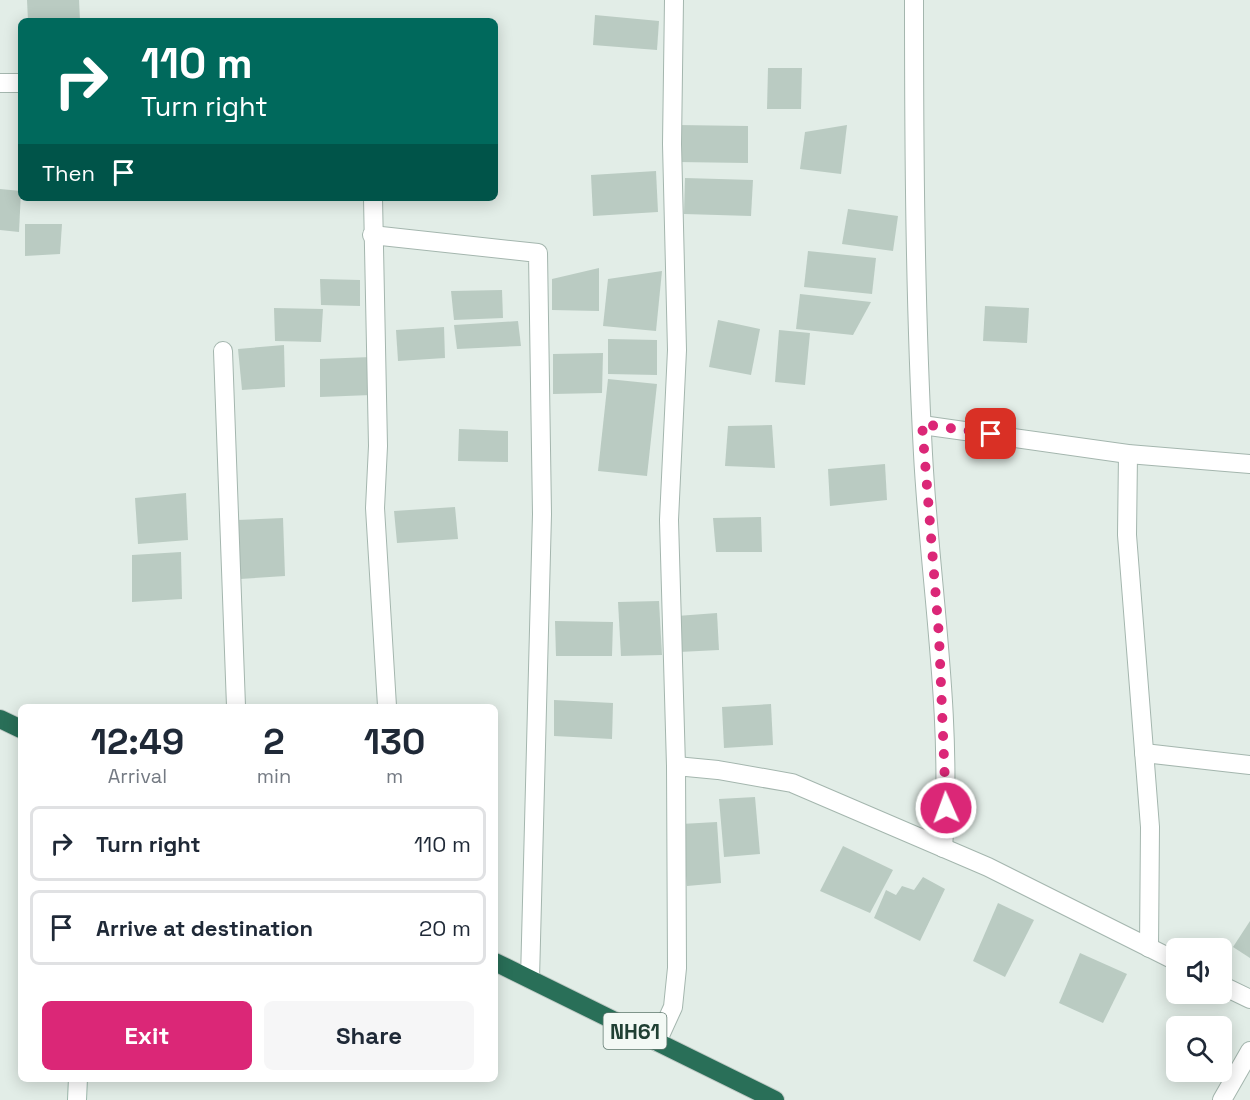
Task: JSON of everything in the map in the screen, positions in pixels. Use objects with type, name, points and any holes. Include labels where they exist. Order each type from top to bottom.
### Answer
[{"type":"highway","points":[[0,719],[18,728]]},
{"type":"highway","name":"NH61","points":[[498,964],[775,1100]]},
{"type":"street","points":[[657,1042],[673,1007],[677,968],[676,766],[669,520],[677,350],[672,144],[674,0]]},
{"type":"street","points":[[914,0],[922,424],[941,671],[946,808],[943,848]]},
{"type":"street","points":[[0,83],[18,83]]},
{"type":"street","points":[[373,201],[378,446],[375,508],[387,704]]},
{"type":"street","points":[[372,235],[538,253],[542,514],[530,980]]},
{"type":"street","points":[[223,351],[236,704]]},
{"type":"street","points":[[922,424],[1128,454],[1250,464]]},
{"type":"street","points":[[1128,454],[1126,535],[1150,827],[1149,948]]},
{"type":"street","points":[[1144,753],[1250,765]]},
{"type":"street","points":[[676,766],[718,770],[792,783],[988,867],[1166,956]]},
{"type":"street","points":[[1232,990],[1250,999]]},
{"type":"street","points":[[1222,1100],[1250,1051]]},
{"type":"street","points":[[77,1100],[78,1082]]},
{"type":"building","points":[[27,0],[79,0],[80,18],[28,18]]},
{"type":"building","points":[[595,15],[659,21],[657,50],[593,45]]},
{"type":"building","points":[[768,68],[802,68],[801,109],[767,109]]},
{"type":"building","points":[[678,125],[748,126],[748,163],[677,162]]},
{"type":"building","points":[[847,125],[841,174],[800,169],[805,132]]},
{"type":"building","points":[[656,171],[658,212],[593,216],[591,175]]},
{"type":"building","points":[[685,178],[753,180],[751,216],[684,214]]},
{"type":"building","points":[[0,189],[18,191],[18,201],[21,201],[19,232],[0,230]]},
{"type":"building","points":[[848,209],[898,216],[893,251],[842,244]]},
{"type":"building","points":[[25,224],[62,224],[60,254],[25,256]]},
{"type":"building","points":[[808,251],[876,258],[872,294],[804,287]]},
{"type":"building","points":[[599,268],[599,311],[552,310],[552,279]]},
{"type":"building","points":[[662,271],[656,331],[603,326],[608,279]]},
{"type":"building","points":[[320,279],[360,280],[360,306],[321,305]]},
{"type":"building","points":[[502,290],[503,318],[454,320],[451,291]]},
{"type":"building","points":[[800,294],[871,302],[853,335],[796,329]]},
{"type":"building","points":[[985,306],[1029,308],[1027,343],[983,341]]},
{"type":"building","points":[[274,308],[323,309],[321,342],[275,341]]},
{"type":"building","points":[[718,320],[760,329],[751,375],[709,367]]},
{"type":"building","points":[[518,321],[521,346],[457,349],[454,325]]},
{"type":"building","points":[[444,327],[445,358],[398,361],[396,330]]},
{"type":"building","points":[[779,330],[810,333],[805,385],[775,382]]},
{"type":"building","points":[[608,339],[657,340],[657,375],[608,374]]},
{"type":"building","points":[[284,345],[285,387],[242,390],[238,349]]},
{"type":"building","points":[[603,353],[602,393],[553,394],[553,354]]},
{"type":"building","points":[[371,357],[371,395],[320,397],[320,359]]},
{"type":"building","points":[[608,379],[657,384],[647,476],[598,471]]},
{"type":"building","points":[[772,425],[775,468],[725,466],[728,426]]},
{"type":"building","points":[[459,429],[508,431],[508,462],[458,461]]},
{"type":"building","points":[[885,464],[887,500],[830,506],[828,469]]},
{"type":"building","points":[[186,493],[188,540],[138,544],[135,498]]},
{"type":"building","points":[[455,507],[458,539],[397,543],[394,511]]},
{"type":"building","points":[[761,517],[762,552],[716,552],[713,518]]},
{"type":"building","points":[[283,518],[285,576],[240,579],[237,520]]},
{"type":"building","points":[[181,552],[182,599],[132,602],[132,555]]},
{"type":"building","points":[[659,601],[662,655],[621,656],[618,602]]},
{"type":"building","points":[[717,613],[719,650],[679,652],[677,616]]},
{"type":"building","points":[[555,621],[613,622],[612,656],[556,656]]},
{"type":"building","points":[[554,700],[613,703],[612,739],[554,736]]},
{"type":"building","points":[[771,704],[773,745],[724,748],[722,707]]},
{"type":"building","points":[[755,797],[760,854],[724,857],[719,799]]},
{"type":"building","points":[[717,822],[721,883],[687,886],[681,824]]},
{"type":"building","points":[[843,846],[893,870],[870,913],[820,891]]},
{"type":"building","points":[[923,877],[945,889],[920,941],[874,918],[886,890],[896,895],[902,886],[914,890]]},
{"type":"building","points":[[998,903],[1034,920],[1005,977],[973,961]]},
{"type":"building","points":[[1250,921],[1250,958],[1233,947]]},
{"type":"building","points":[[1080,953],[1127,974],[1103,1023],[1059,1003]]},
{"type":"route","points":[[946,808],[939,636],[922,424],[991,434]]}]
